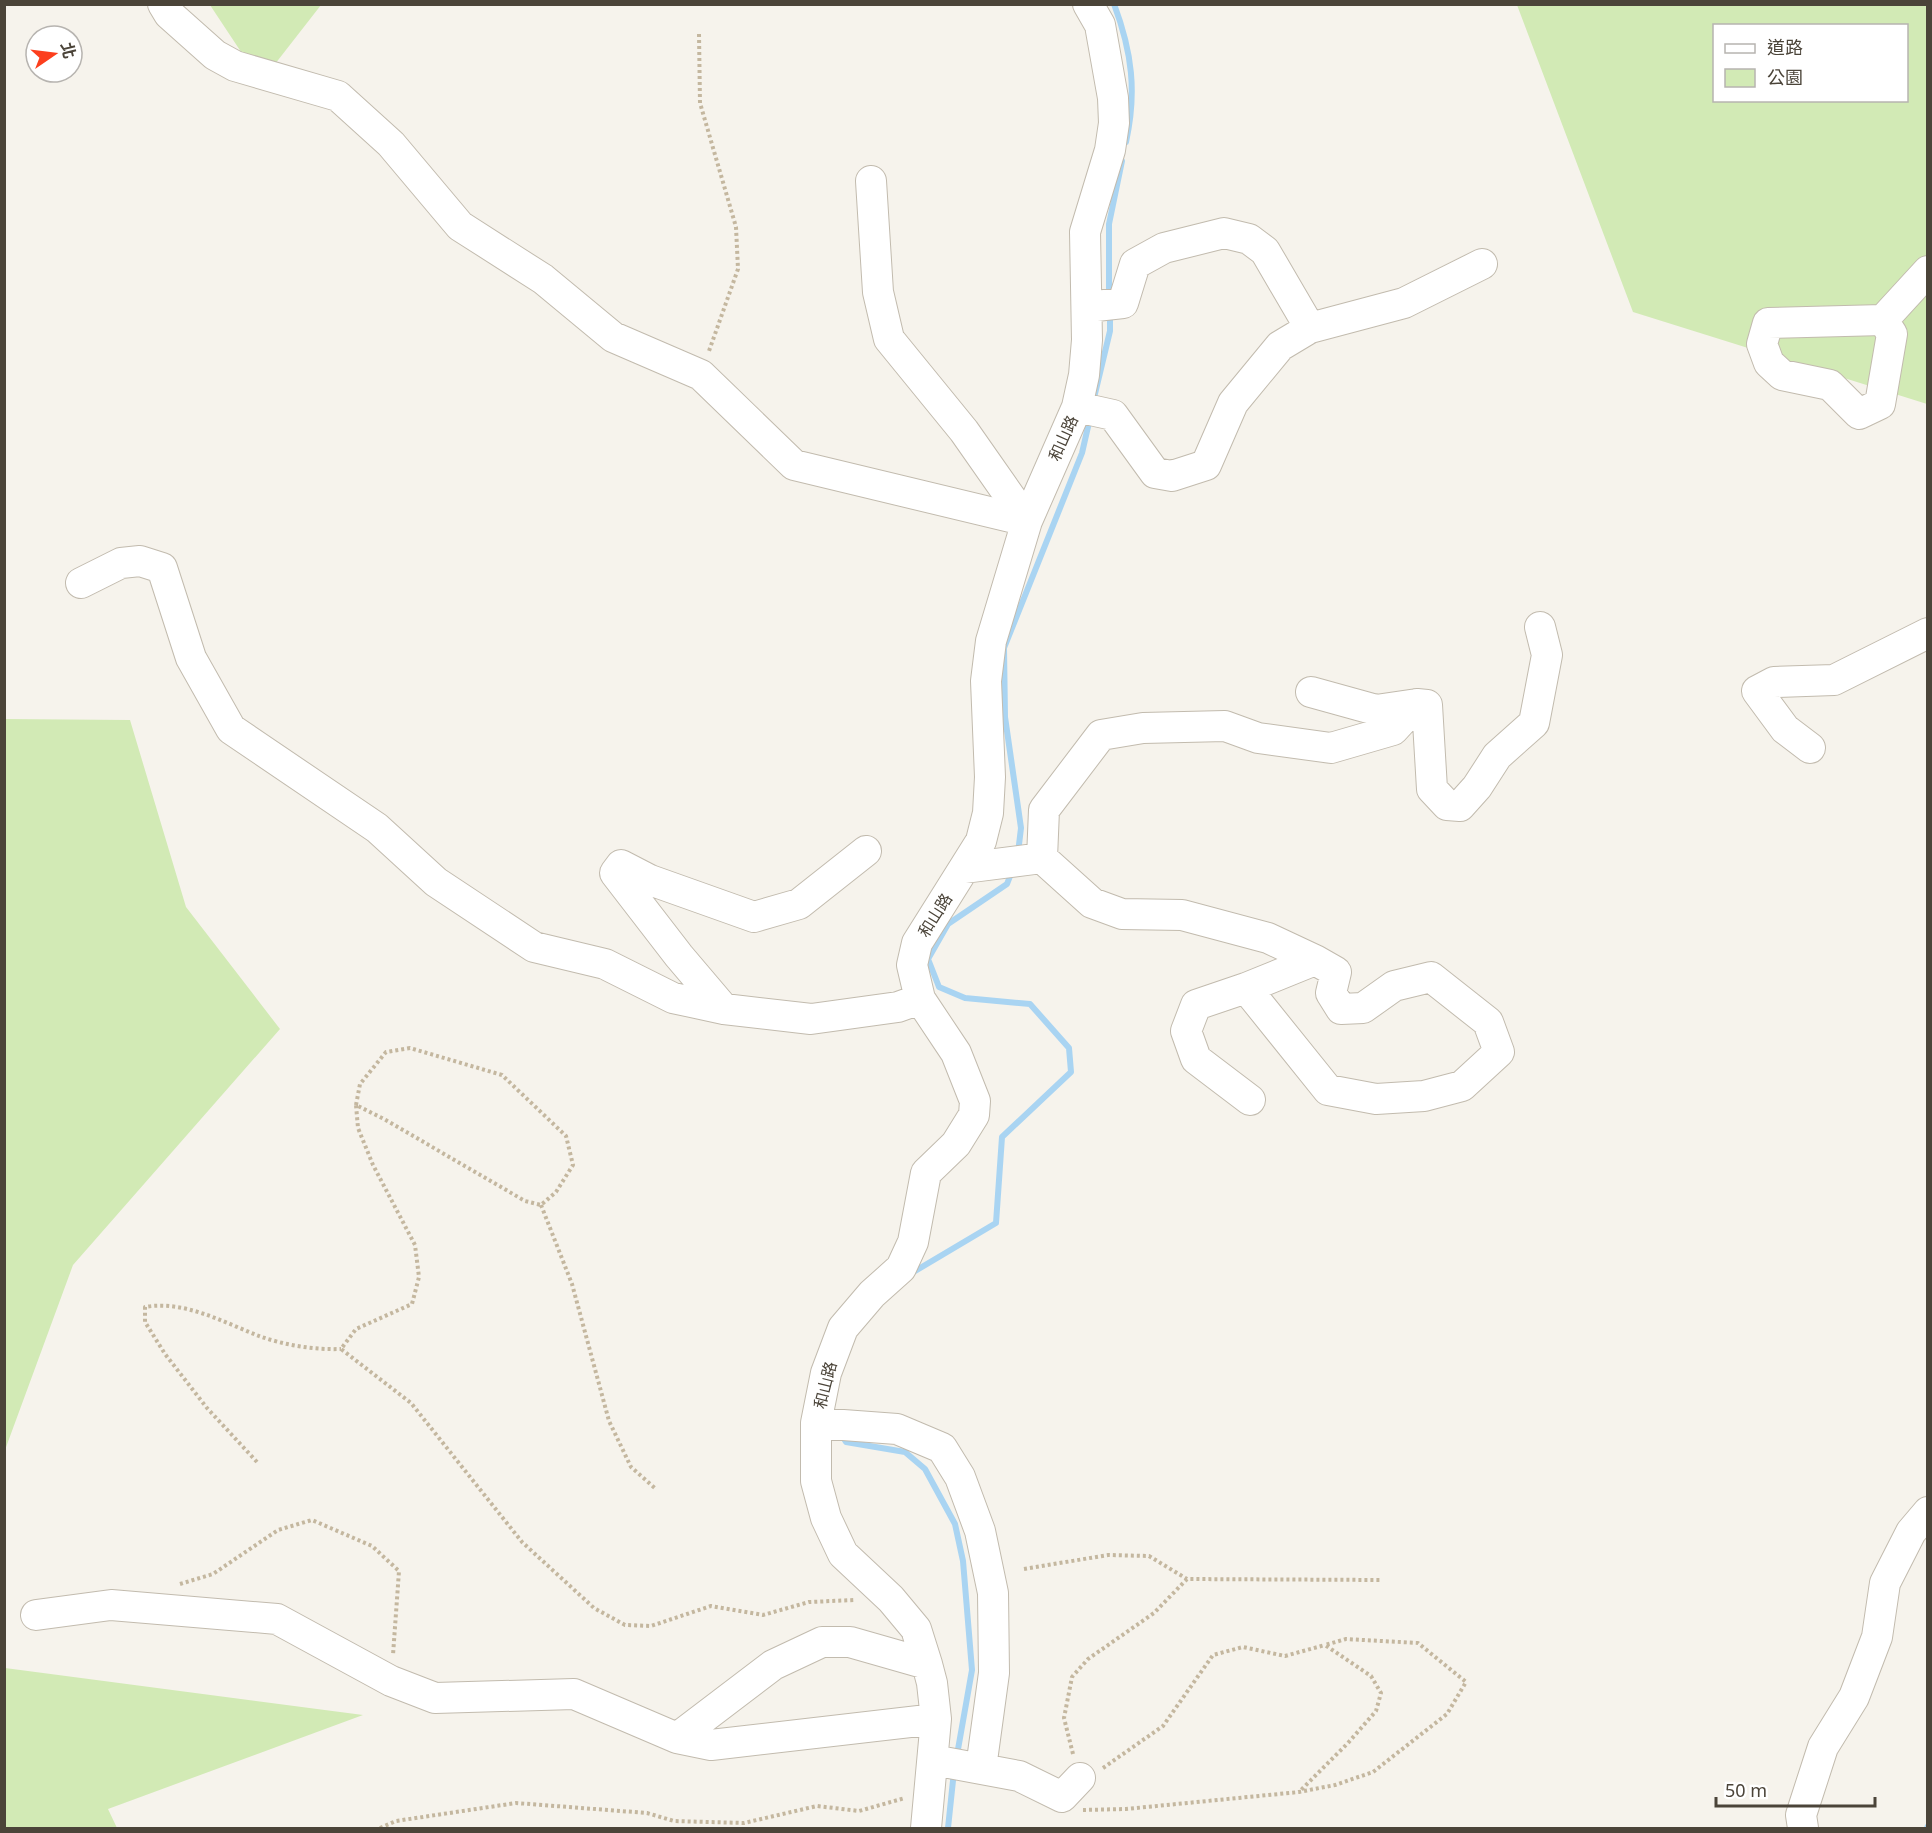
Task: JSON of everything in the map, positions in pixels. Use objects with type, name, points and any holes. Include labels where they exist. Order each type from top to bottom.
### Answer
[{"type":"street","points":[[163,4],[169,14],[215,55],[235,66],[338,96],[391,144],[460,226],[543,279],[613,337],[701,375],[794,465],[1027,521]]},
{"type":"street","name":"和山路","points":[[926,1828],[936,1719],[927,1664],[916,1629],[891,1599],[843,1554],[825,1518],[816,1481],[816,1423],[826,1373],[843,1328],[872,1294],[901,1268],[913,1242],[926,1173],[956,1144],[974,1115],[975,1101],[956,1053],[920,999],[912,965],[917,944],[981,841],[988,813],[990,777],[986,681],[991,641],[1027,521],[1077,407],[1084,375],[1087,340],[1085,231],[1110,150],[1114,123],[1113,98],[1100,25],[1089,4]]},
{"type":"street","points":[[871,181],[878,292],[889,339],[964,431],[1027,521]]},
{"type":"street","points":[[1087,307],[1123,303],[1135,264],[1164,248],[1224,233],[1249,239],[1265,251],[1310,328]]},
{"type":"street","points":[[1077,407],[1113,415],[1155,473],[1172,476],[1206,465],[1233,403],[1280,346],[1310,328],[1404,303],[1482,264]]},
{"type":"street","points":[[1882,320],[1928,271]]},
{"type":"street","points":[[81,583],[121,563],[140,561],[162,568],[191,658],[231,729],[377,828],[436,882],[534,947],[605,964],[673,998],[724,1009],[812,1019],[898,1007],[920,999]]},
{"type":"street","points":[[1311,692],[1376,710],[1417,704],[1427,705],[1431,789],[1447,806],[1460,806],[1477,787],[1497,756],[1534,723],[1547,655],[1540,627]]},
{"type":"street","points":[[1810,748],[1785,729],[1757,691],[1774,682],[1834,680],[1928,633]]},
{"type":"street","points":[[1042,858],[1044,810],[1101,735],[1143,728],[1225,726],[1258,738],[1331,748],[1393,730],[1417,704]]},
{"type":"street","points":[[724,1009],[679,956],[615,873],[621,865],[650,880],[754,917],[799,904],[866,851]]},
{"type":"street","points":[[964,868],[1042,858],[1092,903],[1122,914],[1182,915],[1268,938],[1336,972],[1331,993],[1341,1009],[1363,1008],[1394,986],[1431,976],[1488,1022],[1499,1052],[1462,1086],[1424,1096],[1376,1099],[1328,1090],[1246,987]]},
{"type":"street","points":[[1250,1100],[1196,1059],[1186,1031],[1196,1005],[1316,960]]},
{"type":"street","points":[[816,1423],[897,1429],[942,1448],[960,1477],[980,1531],[993,1593],[993,1673],[981,1768]]},
{"type":"street","points":[[1803,1828],[1801,1815],[1822,1747],[1854,1697],[1877,1637],[1885,1583],[1911,1532],[1928,1512]]},
{"type":"street","points":[[36,1615],[111,1605],[277,1619],[390,1681],[435,1698],[574,1694],[677,1738],[711,1746],[936,1719]]},
{"type":"street","points":[[677,1738],[773,1665],[822,1642],[850,1642],[927,1664]]},
{"type":"street","points":[[933,1760],[1071,1787]]},
{"type":"path","points":[[699,34],[700,103],[736,227],[738,269],[701,375]]},
{"type":"path","points":[[341,1349],[356,1329],[412,1304],[419,1277],[416,1245],[373,1165],[358,1128],[356,1105],[360,1084],[386,1052],[410,1048],[502,1075],[566,1136],[573,1165],[556,1192],[541,1205]]},
{"type":"path","points":[[356,1105],[525,1201],[541,1205]]},
{"type":"path","points":[[541,1205],[572,1284],[609,1421],[631,1467],[656,1489]]},
{"type":"path","points":[[257,1462],[207,1408],[165,1354],[145,1322],[145,1307],[162,1304],[216,1318],[262,1337],[318,1350],[341,1349],[411,1403],[522,1542],[594,1608],[625,1625],[651,1626],[711,1606],[763,1615],[809,1602],[891,1599]]},
{"type":"path","points":[[179,1584],[213,1574],[278,1530],[312,1520],[372,1546],[399,1571],[390,1681]]},
{"type":"path","points":[[1024,1569],[1108,1555],[1149,1556],[1187,1579],[1380,1580]]},
{"type":"path","points":[[1071,1787],[1163,1726],[1213,1655],[1244,1647],[1285,1656],[1346,1639],[1418,1643],[1466,1682],[1447,1714],[1373,1772],[1335,1785],[1299,1792],[1126,1809],[1084,1810],[1071,1787],[1064,1718],[1072,1677],[1088,1659],[1154,1613],[1187,1579]]},
{"type":"path","points":[[1299,1792],[1376,1711],[1381,1693],[1371,1676],[1325,1645]]},
{"type":"path","points":[[380,1828],[396,1821],[516,1803],[647,1813],[674,1821],[744,1823],[816,1806],[859,1811],[929,1791]]},
{"type":"green space","points":[[210,5],[321,5],[261,82]]},
{"type":"green space","points":[[1517,5],[1927,5],[1927,404],[1633,312]]},
{"type":"green space","points":[[5,719],[130,720],[186,907],[280,1029],[73,1265],[5,1450]]},
{"type":"green space","points":[[5,1668],[363,1715],[108,1809],[117,1828],[5,1828]]},
{"type":"waterway","points":[[1114,4],[1125,39],[1131,72],[1131,106],[1126,142]]},
{"type":"waterway","points":[[1109,296],[1109,224],[1122,161]]},
{"type":"waterway","points":[[1093,402],[1110,331],[1110,312]]},
{"type":"waterway","points":[[1018,853],[1021,828],[1005,717],[1004,648],[1082,453],[1090,418]]},
{"type":"waterway","points":[[910,1274],[996,1223],[1002,1137],[1071,1072],[1069,1048],[1030,1004],[965,998],[939,987],[928,959],[948,924],[1007,884],[1012,871]]},
{"type":"waterway","points":[[841,1434],[846,1442],[905,1452],[925,1469],[955,1524],[963,1561],[972,1670],[957,1755]]},
{"type":"waterway","points":[[948,1828],[954,1771]]}]
